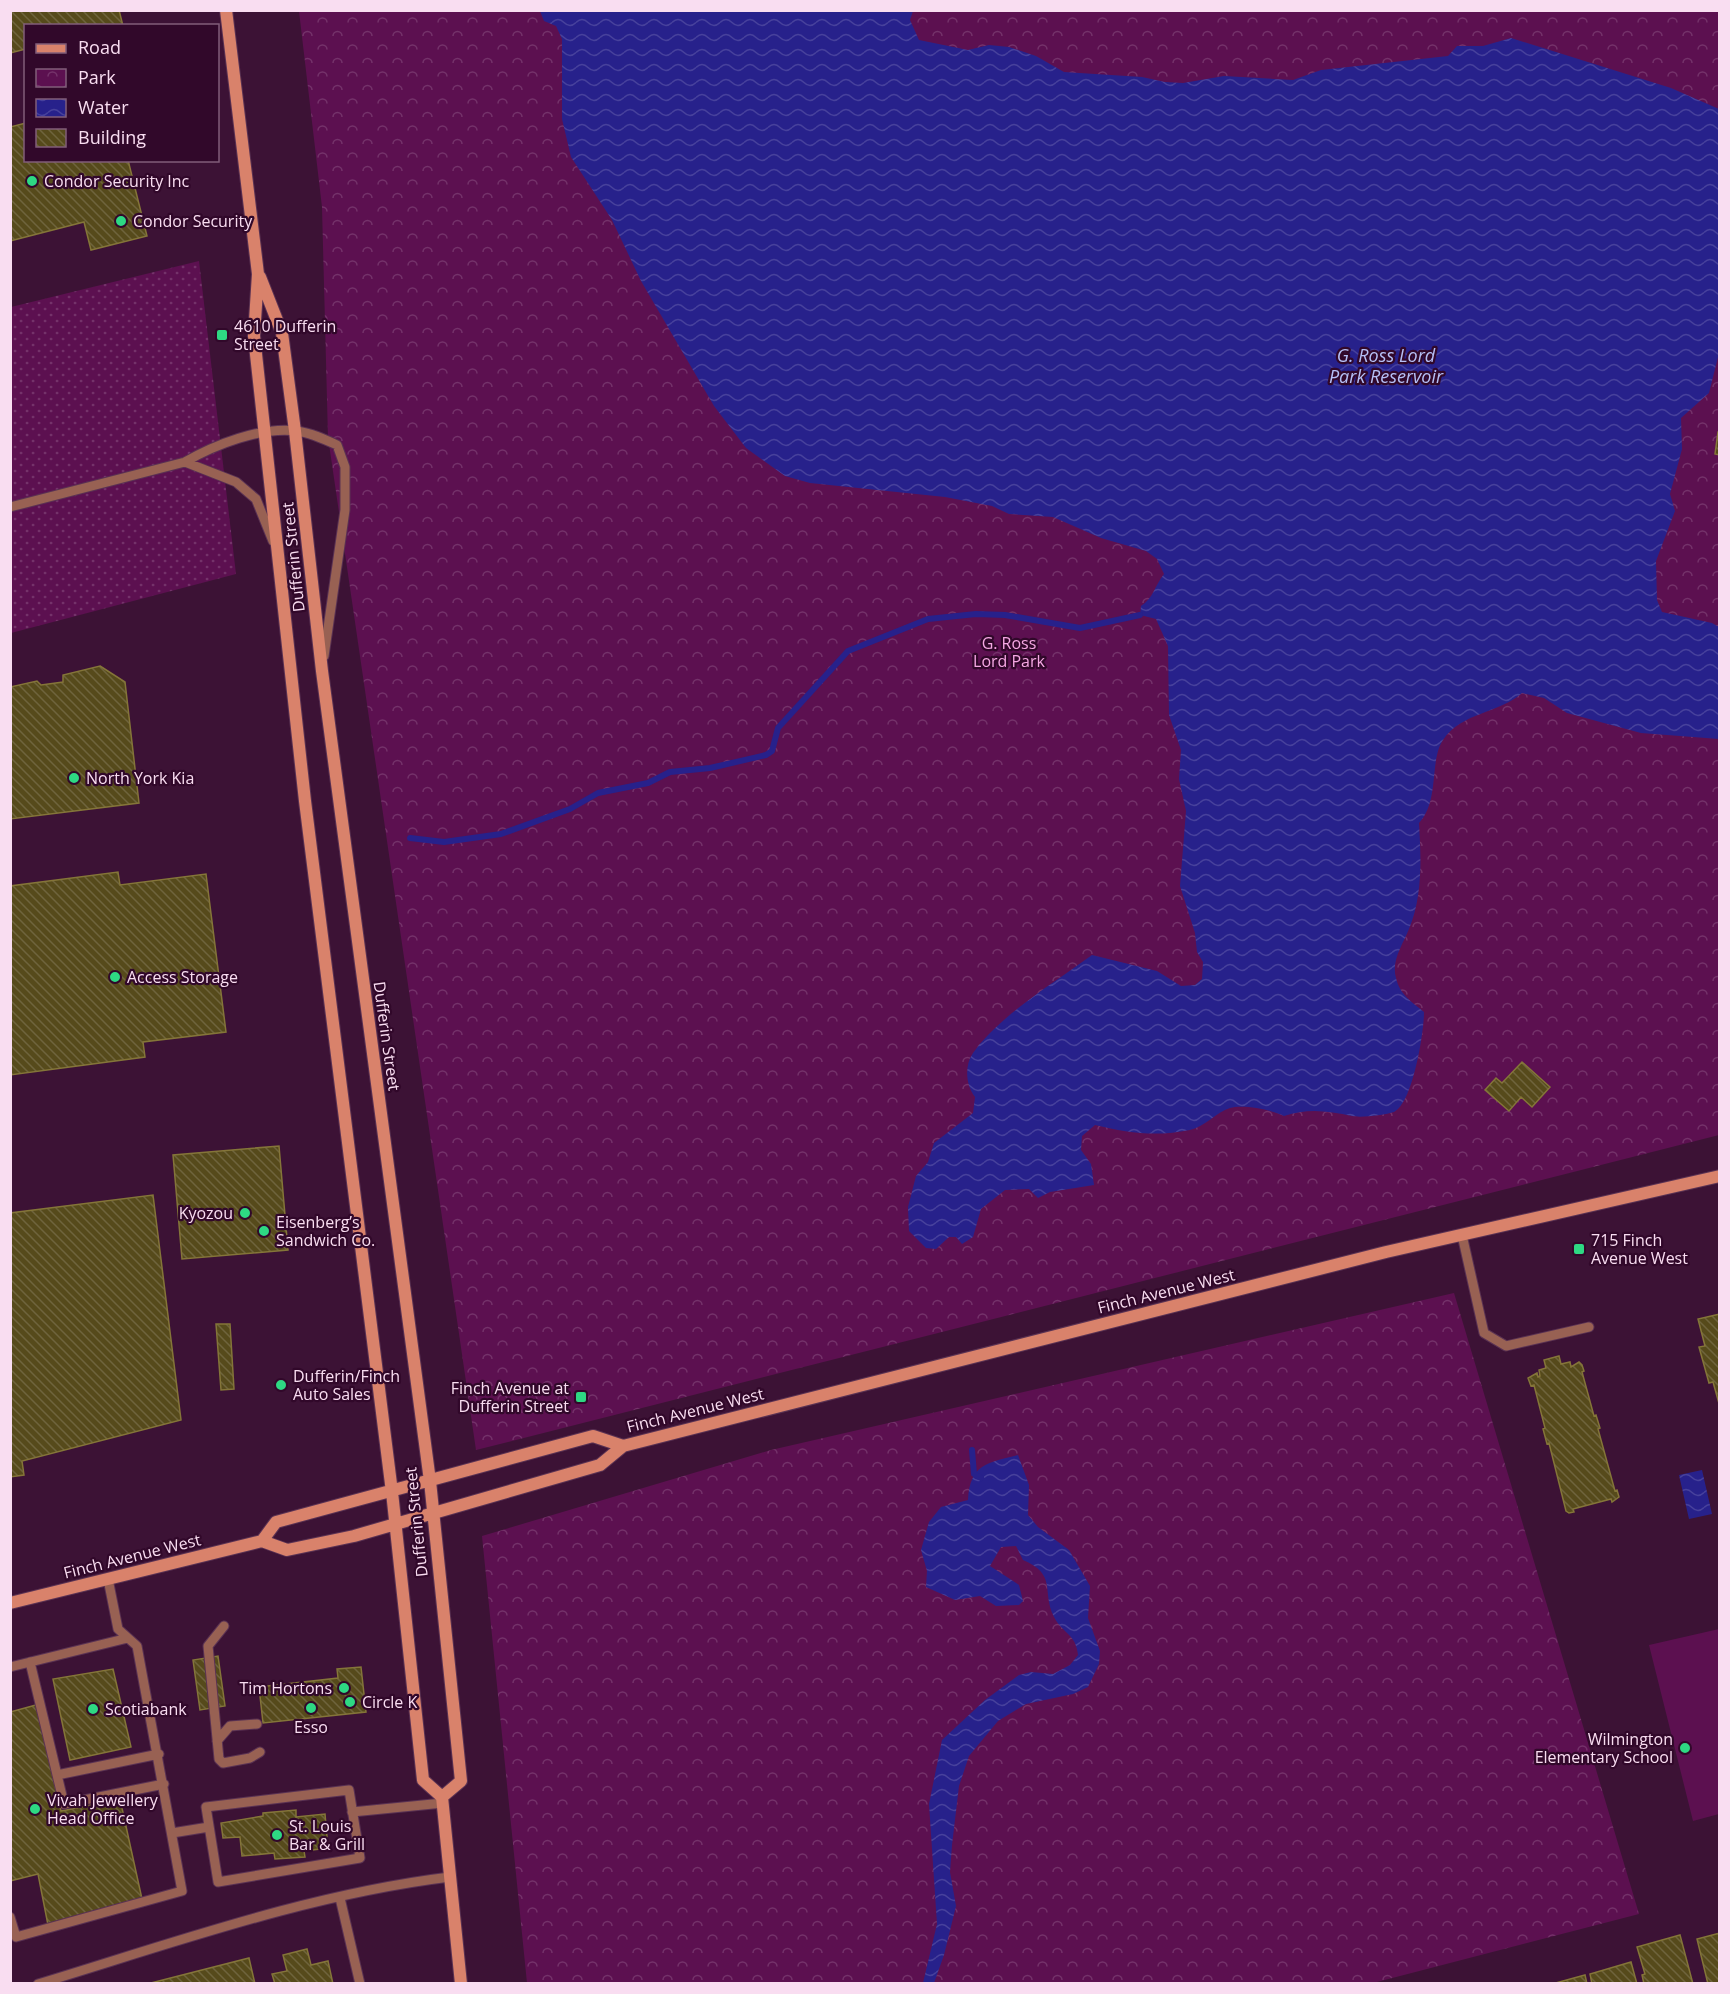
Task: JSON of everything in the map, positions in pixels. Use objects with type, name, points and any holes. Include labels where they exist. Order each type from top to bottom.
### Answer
[{"type":"main road","name":"Dufferin Street","points":[[226,10],[258,274],[254,336],[306,813],[393,1492],[423,1780],[442,1800],[461,1780],[430,1481],[322,670],[282,333],[258,274]]},
{"type":"main road","name":"Finch Avenue West","points":[[10,1603],[262,1541],[287,1550],[396,1526],[600,1465],[622,1446],[1462,1234],[1719,1176]]},
{"type":"main road","name":"Finch Avenue West","points":[[262,1541],[276,1522],[593,1437],[622,1446]]},
{"type":"main road","points":[[442,1800],[461,1983]]},
{"type":"lane","points":[[10,507],[185,462],[207,449],[266,433],[295,431],[337,445],[345,467],[345,510],[322,670]]},
{"type":"lane","points":[[185,462],[236,482],[256,499],[278,552]]},
{"type":"lane","points":[[1462,1234],[1484,1333],[1506,1346],[1589,1328]]},
{"type":"lane","points":[[10,1917],[16,1937],[182,1891],[159,1754],[137,1646],[118,1629],[108,1579]]},
{"type":"lane","points":[[224,1626],[208,1646],[219,1759],[224,1763],[250,1758],[260,1752]]},
{"type":"lane","points":[[10,1667],[129,1638]]},
{"type":"lane","points":[[30,1662],[64,1804],[164,1784]]},
{"type":"lane","points":[[217,1741],[230,1726],[257,1724]]},
{"type":"lane","points":[[57,1774],[159,1754]]},
{"type":"lane","points":[[349,1790],[352,1812],[360,1858],[218,1882],[206,1807],[349,1790]]},
{"type":"lane","points":[[352,1812],[442,1800]]},
{"type":"lane","points":[[172,1833],[209,1827]]},
{"type":"lane","points":[[38,1983],[254,1918],[403,1883],[450,1877]]},
{"type":"lane","points":[[340,1898],[360,1983]]},
{"type":"green space","name":"G. Ross Lord Park","points":[[299,11],[1719,11],[1719,1135],[476,1450],[328,437],[322,207]]},
{"type":"green space","points":[[199,261],[236,574],[11,633],[11,307]]},
{"type":"green space","points":[[1454,1293],[1639,1914],[1373,1983],[527,1983],[482,1536],[771,1450]]},
{"type":"green space","points":[[1719,1629],[1719,1814],[1693,1821],[1649,1645]]},
{"type":"water","name":"G. Ross Lord Park Reservoir","points":[[540,11],[913,11],[910,20],[919,40],[968,50],[989,45],[1009,47],[1036,56],[1064,72],[1142,77],[1183,83],[1224,76],[1293,80],[1321,70],[1448,56],[1457,46],[1483,46],[1511,38],[1671,88],[1719,109],[1719,353],[1709,393],[1681,418],[1682,449],[1670,494],[1675,511],[1656,561],[1657,600],[1662,612],[1712,623],[1719,627],[1719,739],[1641,733],[1567,713],[1544,698],[1522,693],[1502,705],[1470,718],[1451,731],[1443,740],[1436,759],[1430,804],[1419,823],[1420,863],[1417,903],[1395,965],[1400,989],[1424,1012],[1420,1050],[1412,1082],[1401,1106],[1394,1112],[1361,1117],[1310,1111],[1284,1116],[1258,1108],[1236,1107],[1225,1110],[1195,1128],[1178,1132],[1142,1133],[1095,1125],[1082,1136],[1081,1150],[1091,1164],[1094,1185],[1050,1192],[1038,1198],[1029,1189],[1005,1190],[981,1209],[973,1237],[962,1244],[956,1237],[949,1237],[936,1249],[926,1248],[909,1231],[908,1207],[916,1176],[928,1162],[934,1143],[973,1113],[975,1097],[967,1076],[970,1058],[984,1039],[1012,1013],[1092,955],[1157,971],[1181,986],[1195,985],[1202,979],[1203,962],[1197,952],[1195,933],[1180,886],[1186,811],[1179,779],[1181,750],[1169,715],[1168,646],[1156,619],[1140,615],[1141,606],[1148,600],[1164,574],[1157,559],[1146,551],[1101,538],[1053,517],[1009,514],[992,506],[945,497],[810,483],[785,476],[746,448],[714,406],[641,281],[612,220],[571,157],[562,119],[562,39],[556,26],[544,21]]},
{"type":"water","points":[[1018,1455],[1029,1485],[1028,1515],[1038,1527],[1069,1550],[1090,1586],[1088,1618],[1100,1651],[1099,1664],[1088,1687],[1073,1694],[1026,1704],[998,1721],[969,1756],[959,1786],[952,1845],[950,1872],[956,1906],[944,1955],[934,1983],[923,1983],[937,1924],[929,1804],[942,1740],[985,1700],[1019,1675],[1031,1672],[1053,1674],[1070,1665],[1078,1655],[1075,1643],[1058,1623],[1050,1608],[1045,1578],[1034,1566],[1023,1560],[1016,1546],[1001,1547],[990,1566],[1019,1585],[1023,1601],[1019,1605],[996,1606],[980,1596],[955,1600],[926,1587],[927,1571],[921,1550],[929,1522],[941,1507],[968,1500],[972,1479],[982,1467],[997,1460]]},
{"type":"water","points":[[1702,1470],[1712,1514],[1689,1519],[1679,1475]]},
{"type":"building","points":[[10,10],[119,10],[122,24],[24,24],[24,50],[10,53]]},
{"type":"building","points":[[24,124],[24,162],[128,162],[147,236],[91,250],[84,222],[10,241],[10,127]]},
{"type":"building","points":[[1718,432],[1720,432],[1720,455],[1715,454]]},
{"type":"building","points":[[100,666],[125,682],[139,803],[10,819],[10,687],[37,681],[41,685],[63,682],[63,675]]},
{"type":"building","name":"Access Storage","points":[[118,872],[120,885],[206,874],[226,1032],[143,1042],[145,1057],[10,1075],[10,886]]},
{"type":"building","points":[[1522,1062],[1550,1087],[1532,1107],[1521,1097],[1509,1111],[1485,1090],[1496,1078],[1502,1083]]},
{"type":"building","points":[[279,1146],[288,1250],[182,1259],[173,1155]]},
{"type":"building","points":[[153,1195],[181,1420],[22,1461],[24,1475],[10,1477],[10,1213]]},
{"type":"building","points":[[1720,1314],[1720,1407],[1713,1382],[1709,1383],[1699,1347],[1705,1346],[1698,1319]]},
{"type":"building","points":[[216,1324],[230,1324],[234,1389],[221,1390]]},
{"type":"building","points":[[1559,1356],[1561,1364],[1570,1362],[1571,1367],[1579,1362],[1582,1365],[1615,1491],[1617,1490],[1619,1497],[1612,1502],[1611,1499],[1573,1509],[1574,1512],[1569,1513],[1566,1511],[1549,1443],[1547,1444],[1534,1385],[1531,1386],[1528,1378],[1537,1373],[1538,1377],[1540,1376],[1539,1370],[1546,1368],[1544,1360]]},
{"type":"building","points":[[218,1656],[225,1706],[200,1710],[193,1660]]},
{"type":"building","points":[[361,1667],[366,1712],[263,1723],[259,1687],[338,1678],[337,1669]]},
{"type":"building","points":[[113,1669],[131,1747],[70,1760],[53,1679]]},
{"type":"building","points":[[36,1705],[61,1811],[120,1799],[142,1899],[48,1925],[38,1874],[10,1881],[10,1712]]},
{"type":"building","points":[[296,1810],[296,1817],[325,1814],[328,1848],[304,1851],[305,1857],[275,1859],[274,1853],[242,1856],[240,1837],[223,1838],[221,1823],[263,1816],[263,1813]]},
{"type":"building","points":[[1720,1933],[1720,1984],[1708,1984],[1697,1939]]},
{"type":"building","points":[[1680,1935],[1693,1984],[1644,1984],[1642,1975],[1645,1974],[1637,1947]]},
{"type":"building","points":[[307,1949],[311,1965],[328,1961],[333,1984],[275,1984],[272,1974],[287,1971],[283,1955]]},
{"type":"building","points":[[249,1958],[255,1984],[147,1984]]},
{"type":"building","points":[[1631,1962],[1637,1984],[1592,1984],[1590,1974]]},
{"type":"building","points":[[1585,1975],[1587,1984],[1552,1984]]},
{"type":"waterway","points":[[410,838],[444,842],[501,834],[570,809],[598,793],[648,783],[670,772],[710,768],[766,755],[772,751],[778,728],[848,651],[928,619],[976,614],[1005,615],[1080,628],[1140,615]]},
{"type":"waterway","points":[[972,1450],[974,1474],[981,1478]]},
{"type":"place","name":"Condor Security Inc","points":[[32,181]]},
{"type":"place","name":"Condor Security","points":[[121,221]]},
{"type":"place","name":"4610 Dufferin Street","points":[[222,335]]},
{"type":"place","name":"North York Kia","points":[[74,778]]},
{"type":"place","name":"Access Storage","points":[[115,977]]},
{"type":"place","name":"Kyozou","points":[[245,1213]]},
{"type":"place","name":"Eisenberg’s Sandwich Co.","points":[[264,1231]]},
{"type":"place","name":"715 Finch Avenue West","points":[[1579,1249]]},
{"type":"place","name":"Dufferin/Finch Auto Sales","points":[[281,1385]]},
{"type":"place","name":"Finch Avenue at Dufferin Street","points":[[581,1397]]},
{"type":"place","name":"Tim Hortons","points":[[344,1688]]},
{"type":"place","name":"Circle K","points":[[350,1702]]},
{"type":"place","name":"Esso","points":[[311,1708]]},
{"type":"place","name":"Scotiabank","points":[[93,1709]]},
{"type":"place","name":"Wilmington Elementary School","points":[[1685,1748]]},
{"type":"place","name":"Vivah Jewellery Head Office","points":[[35,1809]]},
{"type":"place","name":"St. Louis Bar & Grill","points":[[277,1835]]}]
